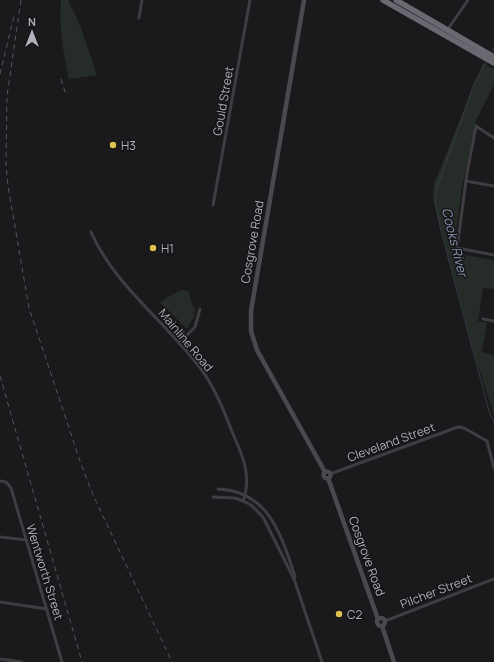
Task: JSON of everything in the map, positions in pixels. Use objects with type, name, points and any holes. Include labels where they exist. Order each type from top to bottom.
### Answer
[{"type":"highway","points":[[385,0],[481,52],[494,57]]},
{"type":"highway","points":[[396,0],[448,29],[494,63]]},
{"type":"main road","name":"Cosgrove Road","points":[[304,0],[251,311],[251,325],[257,350],[328,474],[378,619]]},
{"type":"main road","points":[[382,626],[385,623],[384,620],[382,618],[378,619],[377,624],[382,626],[394,662]]},
{"type":"street","points":[[139,18],[142,0]]},
{"type":"street","name":"Gould Street","points":[[213,205],[250,0]]},
{"type":"street","points":[[448,29],[468,0]]},
{"type":"street","points":[[494,138],[476,126],[466,182],[457,248],[494,255]]},
{"type":"street","points":[[466,182],[494,186]]},
{"type":"street","name":"Mainline Road","points":[[91,232],[99,248],[114,270],[201,369],[219,401],[244,462],[247,477],[246,495],[243,501]]},
{"type":"street","points":[[179,343],[195,327],[199,318],[200,309]]},
{"type":"street","points":[[483,319],[494,321]]},
{"type":"street","name":"Cleveland Street","points":[[328,474],[458,427],[464,428],[487,441],[494,468]]},
{"type":"street","name":"Wentworth Street","points":[[0,481],[6,482],[11,488],[62,662]]},
{"type":"street","points":[[218,489],[235,490],[246,495],[264,508],[274,523],[286,549],[296,576],[294,579]]},
{"type":"street","points":[[213,497],[235,498],[243,501],[259,512],[267,523],[294,579],[321,662]]},
{"type":"street","points":[[0,537],[26,540]]},
{"type":"street","name":"Pilcher Street","points":[[384,620],[494,579]]},
{"type":"street","points":[[0,602],[47,609]]},
{"type":"street","points":[[0,659],[22,662]]},
{"type":"shaded area","points":[[61,0],[68,0],[80,25],[97,75],[69,79],[62,40]]},
{"type":"shaded area","points":[[483,63],[494,69],[494,85],[476,120],[462,187],[453,253],[494,260],[494,289],[483,288],[478,321],[487,323],[482,352],[494,355],[494,415],[474,353],[433,199],[434,184]]},
{"type":"shaded area","points":[[182,290],[188,291],[193,307],[195,307],[194,317],[187,329],[160,302]]},
{"type":"waterway","name":"Cooks River","points":[[491,53],[494,48]]},
{"type":"waterway","name":"Cooks River","points":[[487,61],[474,84],[437,188],[435,201],[441,231],[489,411],[494,423]]},
{"type":"railway","points":[[21,0],[7,96],[6,163],[8,186],[29,308],[81,464],[93,495],[172,662]]},
{"type":"railway","points":[[0,74],[14,16]]},
{"type":"railway","points":[[61,79],[66,95]]},
{"type":"railway","points":[[0,376],[82,662]]},
{"type":"place","name":"H3","points":[[113,145]]},
{"type":"place","name":"H1","points":[[153,248]]},
{"type":"place","name":"C2","points":[[339,614]]}]
